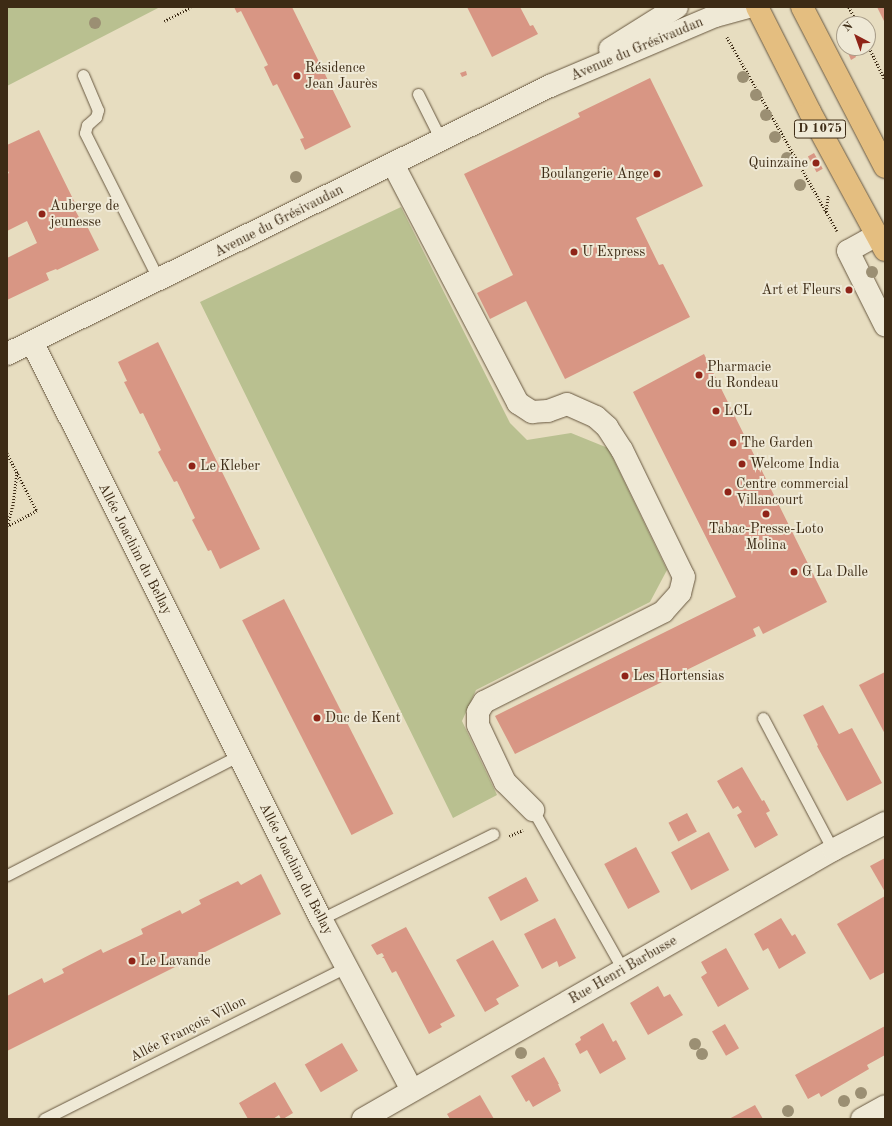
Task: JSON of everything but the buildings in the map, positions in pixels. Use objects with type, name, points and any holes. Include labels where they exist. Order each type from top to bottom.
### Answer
[{"type":"main road","name":"D 1075","points":[[757,7],[810,112],[882,239]]},
{"type":"main road","name":"D 1075","points":[[802,7],[885,167]]},
{"type":"street","name":"Avenue du Grésivaudan","points":[[550,86],[677,7]]},
{"type":"street","name":"Avenue du Grésivaudan","points":[[7,354],[550,86],[715,16],[748,7]]},
{"type":"street","points":[[392,164],[518,403],[532,412],[548,411],[567,404],[596,417],[607,428],[622,450],[684,577],[680,593],[663,612],[484,702],[478,712],[478,726],[505,782],[533,810]]},
{"type":"street","points":[[882,239],[848,251],[885,325]]},
{"type":"street","name":"Allée Joachim du Bellay","points":[[32,342],[321,919],[412,1090]]},
{"type":"street","name":"Rue Henri Barbusse","points":[[363,1119],[833,850],[885,823]]},
{"type":"street","points":[[862,1119],[885,1106]]},
{"type":"lane","points":[[83,75],[98,110],[96,117],[87,125],[85,133],[159,280]]},
{"type":"lane","points":[[418,94],[441,140]]},
{"type":"lane","points":[[763,718],[833,850]]},
{"type":"lane","points":[[7,875],[239,755]]},
{"type":"lane","points":[[533,810],[623,970]]},
{"type":"lane","points":[[321,919],[493,834]]},
{"type":"lane","name":"Allée François Villon","points":[[44,1119],[350,975]]},
{"type":"path","points":[[164,22],[191,7]]},
{"type":"path","points":[[849,7],[854,16]]},
{"type":"path","points":[[726,35],[848,251]]},
{"type":"path","points":[[873,56],[885,80]]},
{"type":"path","points":[[7,453],[37,511],[7,526]]},
{"type":"path","points":[[7,526],[13,503],[17,472]]},
{"type":"path","points":[[493,834],[502,839],[523,830],[533,810]]},
{"type":"green space","points":[[7,7],[160,7],[7,86]]},
{"type":"green space","points":[[401,207],[510,423],[527,440],[571,433],[608,448],[667,570],[650,602],[476,690],[462,721],[497,795],[453,818],[200,302]]},
{"type":"place","name":"Résidence Jean Jaurès","points":[[297,76]]},
{"type":"place","name":"Quinzaine","points":[[816,163]]},
{"type":"place","name":"Boulangerie Ange","points":[[657,174]]},
{"type":"place","name":"Auberge de jeunesse","points":[[42,214]]},
{"type":"place","name":"U Express","points":[[574,252]]},
{"type":"place","name":"Art et Fleurs","points":[[849,290]]},
{"type":"place","name":"Pharmacie du Rondeau","points":[[699,375]]},
{"type":"place","name":"LCL","points":[[716,411]]},
{"type":"place","name":"The Garden","points":[[733,443]]},
{"type":"place","name":"Welcome India","points":[[742,464]]},
{"type":"place","name":"Le Kleber","points":[[192,466]]},
{"type":"place","name":"Centre commercial Villancourt","points":[[728,492]]},
{"type":"place","name":"Tabac-Presse-Loto Molina","points":[[766,514]]},
{"type":"place","name":"G La Dalle","points":[[794,572]]},
{"type":"place","name":"Les Hortensias","points":[[625,676]]},
{"type":"place","name":"Duc de Kent","points":[[317,718]]},
{"type":"place","name":"Le Lavande","points":[[132,961]]}]
